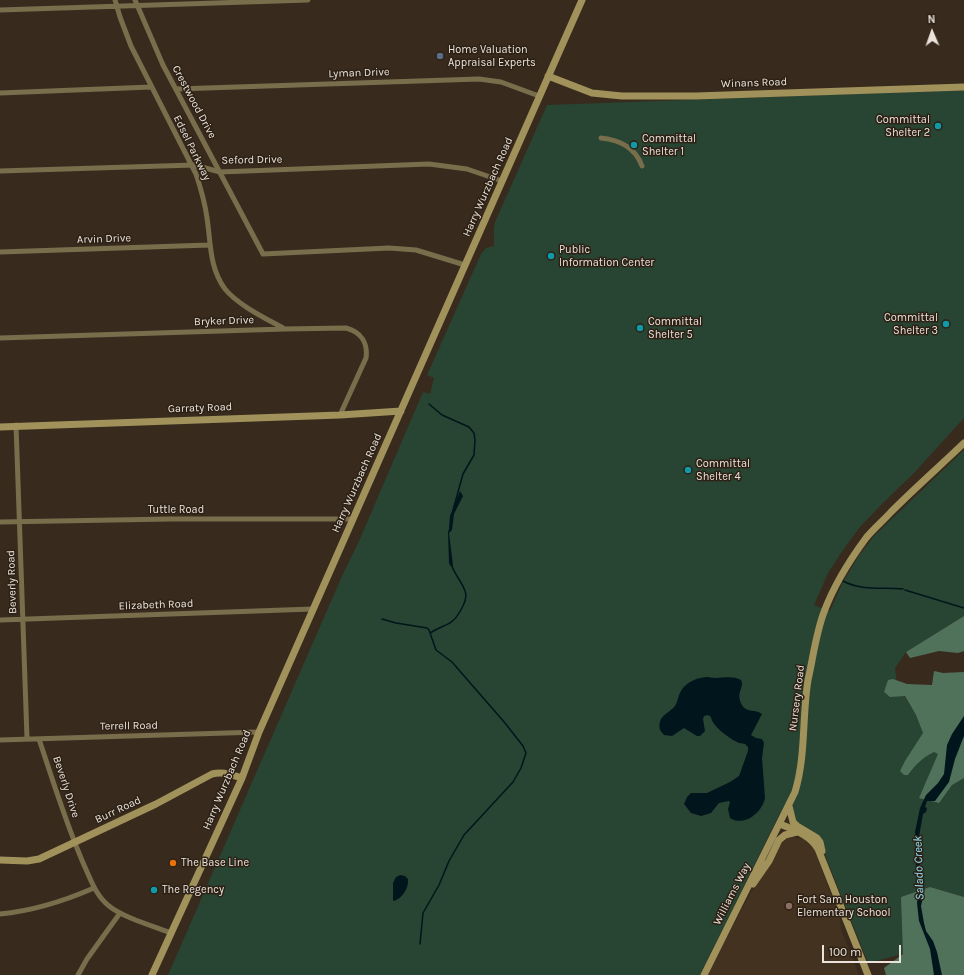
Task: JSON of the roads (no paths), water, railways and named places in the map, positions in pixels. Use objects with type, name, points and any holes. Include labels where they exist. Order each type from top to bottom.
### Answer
[{"type":"street","name":"Edsel Parkway","points":[[116,0],[120,17],[131,46],[196,174],[204,196],[209,245],[216,272],[226,289],[238,301],[284,329]]},
{"type":"street","name":"Crestwood Drive","points":[[135,0],[163,64],[263,254],[389,248],[409,249],[465,265]]},
{"type":"street","points":[[0,10],[308,0]]},
{"type":"street","name":"Harry Wurzbach Road","points":[[152,975],[242,778],[259,732],[352,519],[582,0]]},
{"type":"street","name":"Winans Road","points":[[548,76],[592,93],[622,96],[964,87]]},
{"type":"street","name":"Lyman Drive","points":[[176,89],[478,79],[501,82],[539,96]]},
{"type":"street","points":[[0,93],[151,87]]},
{"type":"street","points":[[601,138],[618,141],[626,145],[636,155],[642,166]]},
{"type":"street","name":"Seford Drive","points":[[0,171],[191,165],[220,172],[429,164],[467,169],[502,181]]},
{"type":"street","name":"Arvin Drive","points":[[0,252],[209,245]]},
{"type":"street","name":"Bryker Drive","points":[[0,338],[346,328],[353,330],[361,336],[366,345],[366,358],[340,415]]},
{"type":"street","name":"Garraty Road","points":[[0,427],[16,425],[340,415],[401,411]]},
{"type":"street","name":"Beverly Road","points":[[16,425],[27,738]]},
{"type":"street","name":"Nursery Road","points":[[780,824],[796,792],[800,776],[804,708],[816,641],[823,614],[834,589],[846,566],[867,537],[964,443]]},
{"type":"street","name":"Tuttle Road","points":[[0,522],[352,519]]},
{"type":"street","name":"Elizabeth Road","points":[[0,620],[313,610]]},
{"type":"street","name":"Terrell Road","points":[[0,740],[259,732]]},
{"type":"street","name":"Beverly Drive","points":[[39,738],[74,843],[94,888],[103,900],[120,913],[171,933]]},
{"type":"street","name":"Burr Road","points":[[0,860],[33,860],[50,854],[156,804],[212,774],[220,772],[242,778]]},
{"type":"street","points":[[789,806],[794,824],[813,835],[820,842],[823,860]]},
{"type":"street","points":[[780,824],[812,841],[818,849],[868,975]]},
{"type":"street","name":"Williams Way","points":[[704,975],[780,824]]},
{"type":"street","points":[[745,893],[763,871],[779,840],[788,834],[797,832]]},
{"type":"street","points":[[0,914],[51,905],[70,899],[94,888]]},
{"type":"street","points":[[78,975],[87,959],[120,913]]},
{"type":"water","points":[[460,491],[463,496],[454,514],[452,530],[449,533],[453,565],[451,567],[449,563],[448,532],[450,516]]},
{"type":"water","points":[[708,677],[733,677],[741,680],[742,685],[739,697],[742,705],[746,709],[762,714],[751,735],[762,739],[764,743],[762,758],[765,798],[760,809],[752,817],[746,820],[741,821],[730,818],[728,809],[729,801],[719,803],[711,813],[701,816],[691,813],[684,804],[687,797],[691,793],[707,793],[739,776],[748,747],[722,732],[708,715],[704,716],[705,731],[700,736],[697,736],[684,728],[672,736],[664,735],[660,730],[660,721],[675,706],[683,688],[693,681]]},
{"type":"water","name":"Salado Creek","points":[[964,716],[964,736],[955,759],[949,782],[935,801],[927,801],[925,807],[927,808],[926,812],[923,814],[918,842],[920,849],[919,862],[924,881],[922,891],[924,893],[921,906],[924,923],[926,931],[933,941],[937,952],[942,975],[934,975],[930,949],[919,921],[917,903],[920,882],[916,874],[915,832],[920,808],[926,795],[938,783],[944,774],[947,745],[952,734]]},
{"type":"water","points":[[400,875],[405,876],[408,879],[408,885],[403,895],[394,901],[393,883],[396,877]]},
{"type":"waterway","points":[[429,404],[442,415],[469,427],[474,433],[474,455],[463,474],[453,510]]},
{"type":"waterway","points":[[430,633],[449,624],[456,618],[466,597],[466,593],[452,566]]},
{"type":"waterway","points":[[843,581],[857,586],[903,589]]},
{"type":"waterway","points":[[905,590],[964,608]]},
{"type":"waterway","points":[[382,619],[427,628],[436,650],[452,662],[505,723],[523,746],[526,753],[521,768],[513,782],[464,835],[449,861],[439,885],[423,913],[420,944]]},
{"type":"place","name":"Home Valuation Appraisal Experts","points":[[440,56]]},
{"type":"place","name":"Committal Shelter 2","points":[[938,126]]},
{"type":"place","name":"Committal Shelter 1","points":[[634,145]]},
{"type":"place","name":"Public Information Center","points":[[551,256]]},
{"type":"place","name":"Committal Shelter 3","points":[[946,324]]},
{"type":"place","name":"Committal Shelter 5","points":[[640,328]]},
{"type":"place","name":"Committal Shelter 4","points":[[688,470]]},
{"type":"place","name":"The Base Line","points":[[173,863]]},
{"type":"place","name":"The Regency","points":[[154,890]]},
{"type":"place","name":"Fort Sam Houston Elementary School","points":[[789,906]]}]
